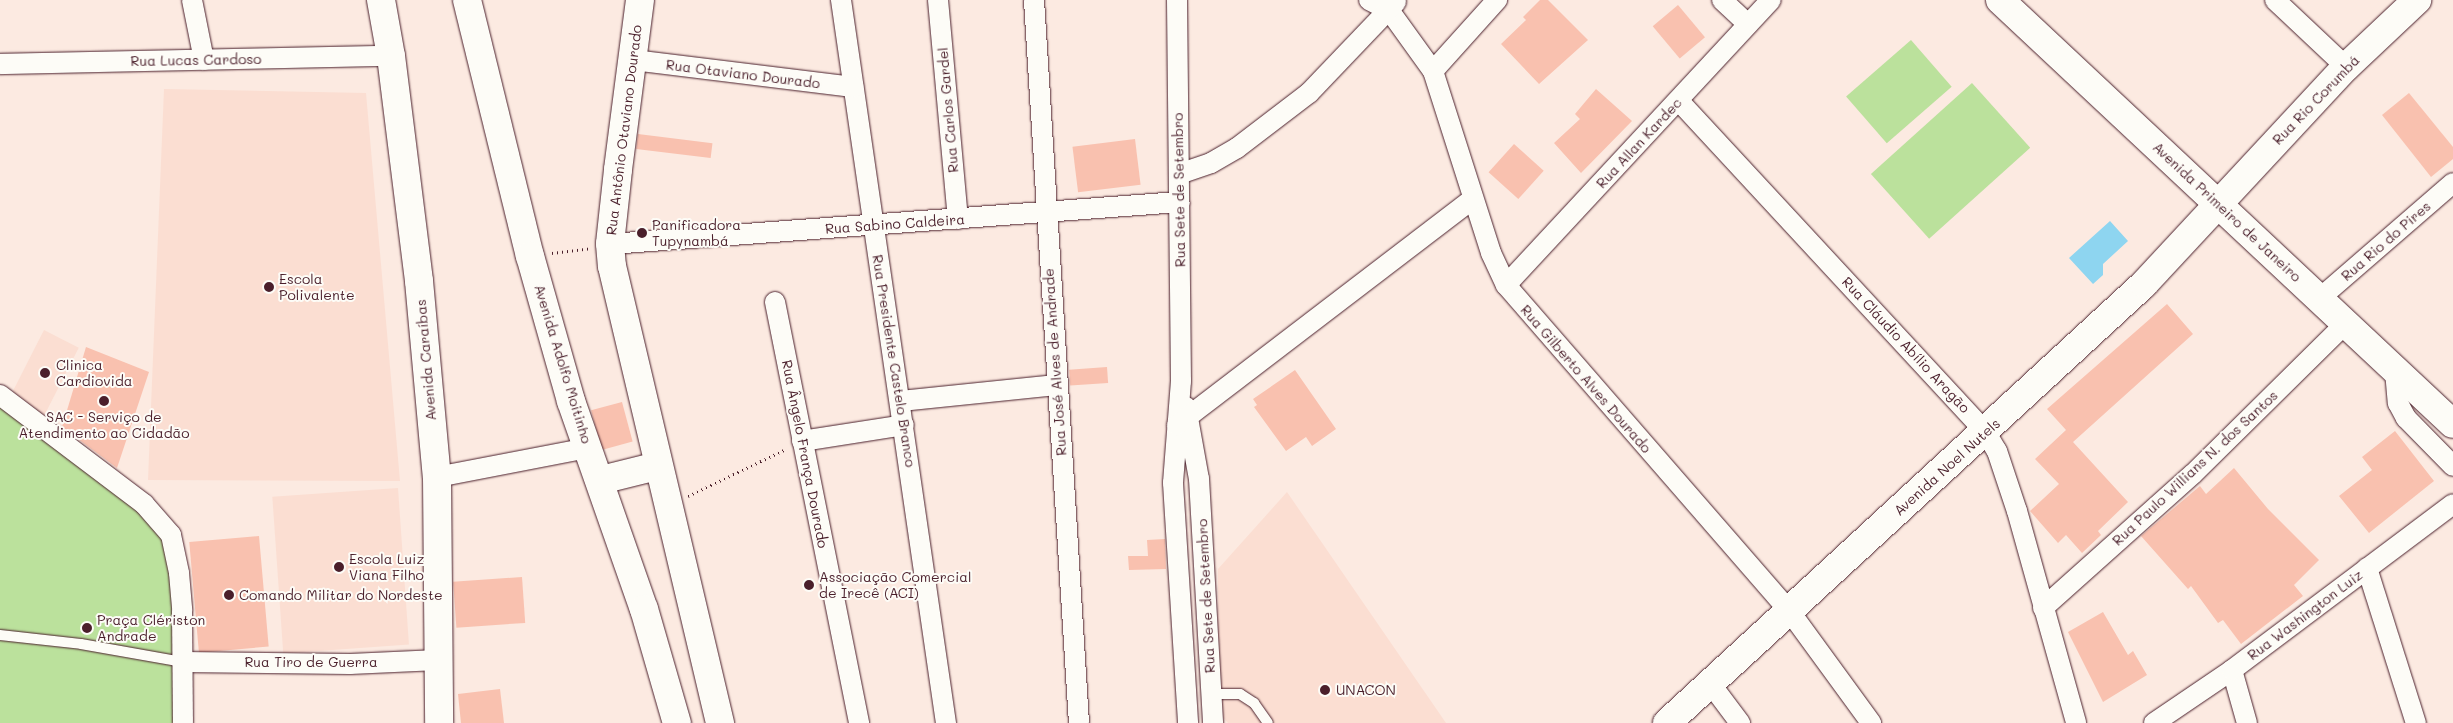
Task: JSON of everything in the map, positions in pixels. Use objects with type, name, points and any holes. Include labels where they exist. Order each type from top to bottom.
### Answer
[{"type":"main road","name":"Avenida Caraíbas","points":[[381,0],[391,56],[419,281],[437,477],[439,723]]},
{"type":"main road","name":"Avenida Adolfo Moitinho","points":[[467,0],[530,256],[588,448],[601,480],[678,723]]},
{"type":"main road","name":"Rua Antônio Otaviano Dourado","points":[[640,0],[610,244],[619,302],[657,466]]},
{"type":"main road","name":"Avenida Primeiro de Janeiro","points":[[2000,0],[2453,424]]},
{"type":"main road","name":"Rua Rio Corumbá","points":[[2218,203],[2346,67],[2417,0]]},
{"type":"main road","name":"Avenida Noel Nutels","points":[[1667,723],[1788,609],[1986,433],[2144,284],[2218,203]]},
{"type":"main road","points":[[601,480],[657,466],[720,723]]},
{"type":"street","points":[[192,0],[204,60]]},
{"type":"street","name":"Rua Presidente Castelo Branco","points":[[841,0],[873,225],[901,401],[946,723]]},
{"type":"street","name":"Rua Carlos Gardel","points":[[938,0],[958,219]]},
{"type":"street","name":"Rua José Alves de Andrade","points":[[1034,0],[1056,386],[1079,723]]},
{"type":"street","name":"Rua Sete de Setembro","points":[[1178,0],[1181,381],[1183,421],[1173,483],[1188,723]]},
{"type":"street","name":"Rua Gilberto Alves Dourado","points":[[1369,0],[1393,5],[1433,72],[1490,253],[1506,285],[1788,609],[1871,723]]},
{"type":"street","points":[[1433,72],[1497,0]]},
{"type":"street","points":[[1722,0],[1748,24]]},
{"type":"street","name":"Rua Allan Kardec","points":[[1506,285],[1679,101],[1770,0]]},
{"type":"street","points":[[2275,0],[2346,67]]},
{"type":"street","points":[[1179,174],[1211,163],[1237,148],[1279,117],[1309,93],[1393,5]]},
{"type":"street","name":"Rua Lucas Cardoso","points":[[0,64],[391,56]]},
{"type":"street","name":"Rua Otaviano Dourado","points":[[633,60],[853,87]]},
{"type":"street","name":"Rua Cláudio Abílio Aragão","points":[[1679,101],[1986,433],[1997,451],[2018,511],[2076,723]]},
{"type":"street","name":"Rua Rio do Pires","points":[[2319,299],[2453,183]]},
{"type":"street","points":[[1183,421],[1473,199]]},
{"type":"street","name":"Rua Sabino Caldeira","points":[[610,244],[1046,214],[1179,202]]},
{"type":"street","name":"Rua Ângelo França Dourado","points":[[774,302],[859,723]]},
{"type":"street","name":"Rua Paulo Willians N. dos Santos","points":[[2043,608],[2193,474],[2345,324]]},
{"type":"street","points":[[2395,371],[2398,403],[2406,418],[2453,466]]},
{"type":"street","points":[[901,401],[1056,386]]},
{"type":"street","points":[[0,395],[144,504],[165,525],[174,543],[179,573],[183,662],[183,723]]},
{"type":"street","name":"Rua Sete de Setembro","points":[[1183,421],[1199,480],[1213,723]]},
{"type":"street","points":[[802,441],[904,425]]},
{"type":"street","points":[[437,477],[588,448]]},
{"type":"street","name":"Rua Washington Luiz","points":[[2154,723],[2232,670],[2453,504]]},
{"type":"street","points":[[2368,568],[2416,723]]},
{"type":"street","name":"Rua Tiro de Guerra","points":[[183,662],[350,664],[438,660]]},
{"type":"street","points":[[2232,670],[2247,723]]},
{"type":"street","points":[[1710,683],[1740,723]]},
{"type":"lane","points":[[0,635],[73,643],[183,662]]},
{"type":"lane","points":[[1212,694],[1240,694],[1254,703],[1268,723]]},
{"type":"path","points":[[530,256],[610,244]]},
{"type":"path","points":[[666,506],[802,441]]},
{"type":"shaded area","name":"Escola Polivalente","points":[[164,89],[366,93],[400,481],[148,480]]},
{"type":"shaded area","name":"Clinica Cardiovida","points":[[44,330],[79,348],[44,415],[9,398]]},
{"type":"shaded area","name":"Escola Luiz Viana Filho","points":[[398,488],[409,645],[283,653],[272,497]]},
{"type":"shaded area","points":[[1287,492],[1446,723],[1228,723],[1218,712],[1218,569]]},
{"type":"green space","points":[[1911,40],[1952,87],[1887,143],[1846,96]]},
{"type":"green space","points":[[1972,83],[2030,148],[1929,239],[1871,174]]},
{"type":"green space","name":"Praça Clériston Andrade","points":[[0,407],[169,534],[179,723],[0,723]]},
{"type":"water","points":[[2110,221],[2128,241],[2103,264],[2103,275],[2093,284],[2069,258]]},
{"type":"building","points":[[1540,0],[1548,0],[1588,40],[1539,84],[1501,44],[1526,20],[1523,17]]},
{"type":"building","points":[[1678,5],[1705,37],[1680,58],[1653,26]]},
{"type":"building","points":[[1596,89],[1632,121],[1581,173],[1554,143],[1580,119],[1575,114]]},
{"type":"building","points":[[2409,93],[2453,147],[2453,159],[2431,177],[2382,115]]},
{"type":"building","points":[[638,134],[712,143],[711,158],[636,149]]},
{"type":"building","points":[[1135,139],[1141,185],[1078,192],[1072,147]]},
{"type":"building","points":[[1514,144],[1544,171],[1518,199],[1489,172]]},
{"type":"building","points":[[2167,304],[2193,334],[2073,442],[2128,502],[2098,531],[2101,535],[2082,553],[2066,535],[2058,543],[2030,511],[2059,484],[2035,459],[2066,430],[2047,409]]},
{"type":"building","name":"SAC - Serviço de Atendimento ao Cidadão","points":[[86,347],[149,372],[117,468],[62,427]]},
{"type":"building","points":[[1107,367],[1108,383],[1070,386],[1069,370]]},
{"type":"building","points":[[1295,370],[1336,429],[1312,446],[1306,437],[1286,451],[1254,407],[1257,405],[1253,399]]},
{"type":"building","points":[[622,402],[633,442],[602,450],[591,410]]},
{"type":"building","points":[[2395,431],[2434,481],[2369,533],[2339,496],[2372,470],[2362,457]]},
{"type":"building","points":[[2234,468],[2268,509],[2319,560],[2294,585],[2303,596],[2241,644],[2223,620],[2218,623],[2191,586],[2188,589],[2141,536],[2200,486],[2206,494]]},
{"type":"building","name":"Comando Militar do Nordeste","points":[[259,536],[269,647],[199,653],[189,542]]},
{"type":"building","points":[[1165,539],[1166,569],[1129,570],[1128,556],[1148,556],[1147,540]]},
{"type":"building","points":[[522,577],[525,623],[456,628],[453,582]]},
{"type":"building","points":[[2103,612],[2128,655],[2133,651],[2147,675],[2103,702],[2068,632]]},
{"type":"building","points":[[500,689],[504,723],[461,723],[458,694]]},
{"type":"place","name":"Panificadora Tupynambá","points":[[642,233]]},
{"type":"place","name":"Escola Polivalente","points":[[269,287]]},
{"type":"place","name":"Clinica Cardiovida","points":[[45,373]]},
{"type":"place","name":"SAC - Serviço de Atendimento ao Cidadão","points":[[104,401]]},
{"type":"place","name":"Escola Luiz Viana Filho","points":[[339,567]]},
{"type":"place","name":"Associação Comercial de Irecê (ACI)","points":[[809,585]]},
{"type":"place","name":"Comando Militar do Nordeste","points":[[229,595]]},
{"type":"place","name":"Praça Clériston Andrade","points":[[87,628]]},
{"type":"place","name":"UNACON","points":[[1325,690]]}]
